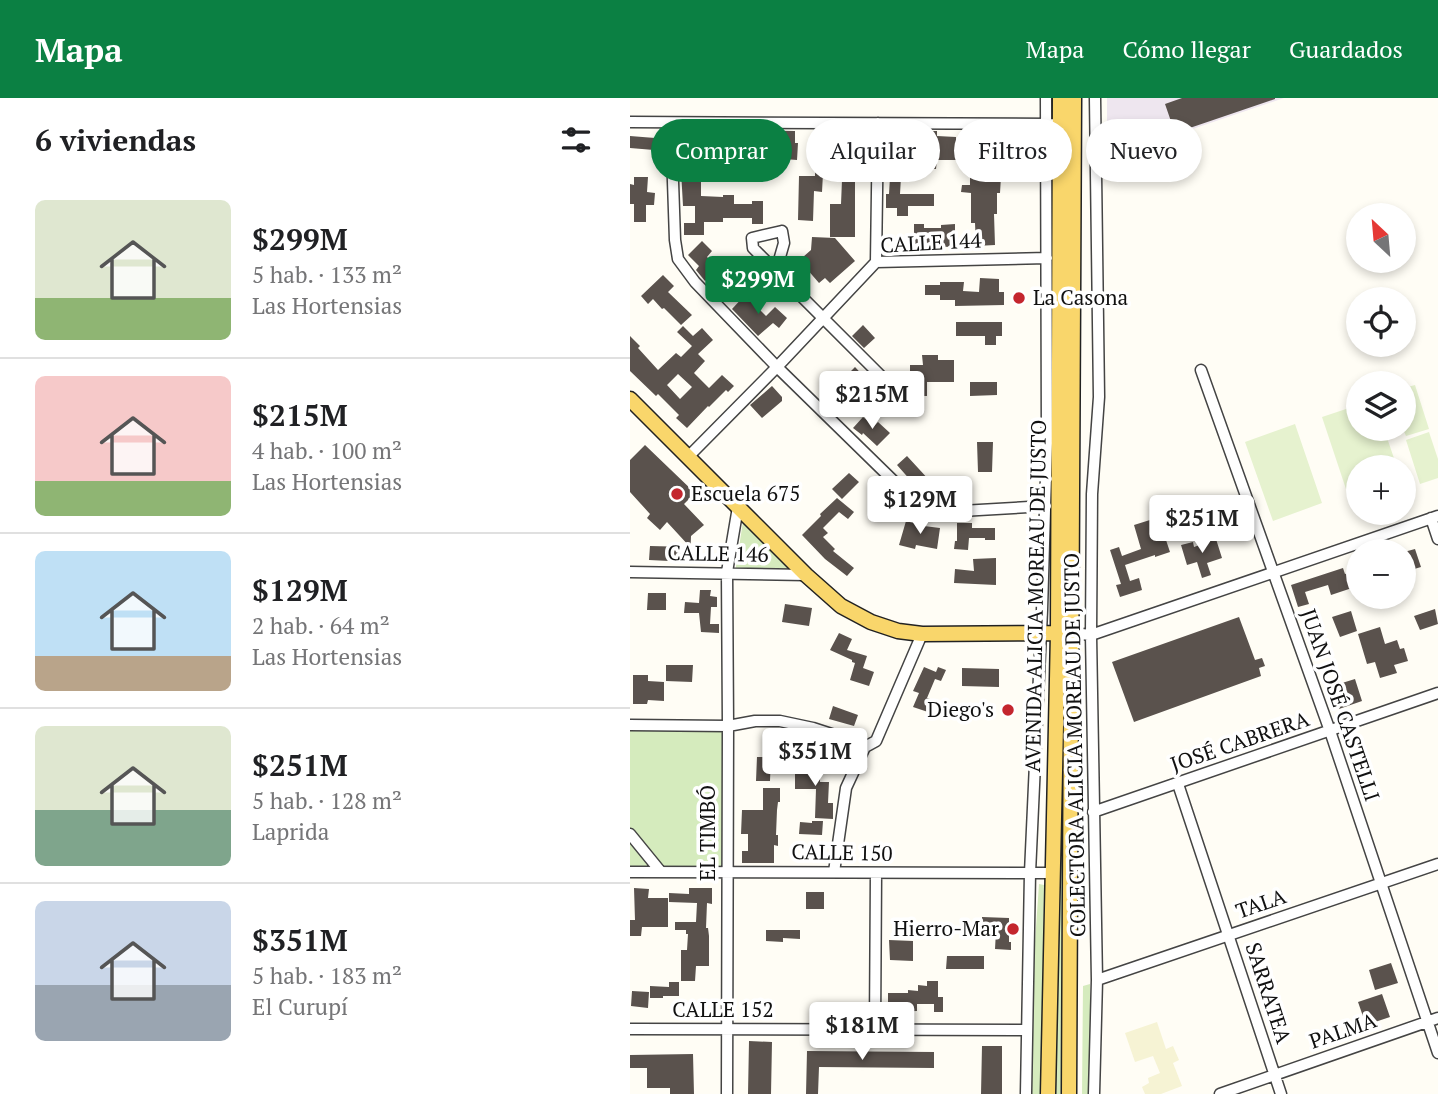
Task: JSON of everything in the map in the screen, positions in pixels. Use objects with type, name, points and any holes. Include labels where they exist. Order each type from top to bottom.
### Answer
[{"type":"main road","name":"AVENIDA ALICIA MOREAU DE JUSTO","points":[[1060,98],[1062,119]]},
{"type":"main road","name":"AVENIDA ALICIA MOREAU DE JUSTO","points":[[1064,119],[1074,98]]},
{"type":"main road","name":"AVENIDA ALICIA MOREAU DE JUSTO","points":[[1062,182],[1069,1094]]},
{"type":"main road","points":[[630,399],[806,575],[841,606],[871,622],[922,635],[1064,633]]},
{"type":"main road","name":"AVENIDA ALICIA MOREAU DE JUSTO","points":[[1048,1094],[1064,633]]},
{"type":"street","name":"COLECTORA ALICIA MOREAU DE JUSTO","points":[[1046,98],[1059,119]]},
{"type":"street","name":"COLECTORA ALICIA MOREAU DE JUSTO","points":[[1094,1094],[1097,980],[1091,635],[1092,494],[1099,397],[1095,98]]},
{"type":"street","points":[[630,122],[651,123]]},
{"type":"street","points":[[673,182],[678,259],[695,282],[777,367],[911,498],[944,512],[1045,506]]},
{"type":"street","points":[[876,262],[877,182]]},
{"type":"street","name":"COLECTORA ALICIA MOREAU DE JUSTO","points":[[1027,1094],[1030,873],[1047,443],[1047,258],[1056,182]]},
{"type":"street","name":"CALLE 144","points":[[688,457],[876,262],[1047,258]]},
{"type":"street","points":[[776,271],[911,406]]},
{"type":"street","name":"JUAN JOSÉ CASTELLI","points":[[1201,370],[1331,731],[1381,884],[1433,1020],[1438,1054]]},
{"type":"street","name":"EL TIMBÓ","points":[[727,1094],[727,572],[738,507]]},
{"type":"street","points":[[1064,633],[1091,635],[1434,517],[1438,539]]},
{"type":"street","name":"CALLE 146","points":[[630,572],[806,575]]},
{"type":"street","points":[[834,872],[846,788],[865,747],[876,741],[922,635]]},
{"type":"street","name":"JOSÉ CABRERA","points":[[1093,812],[1438,693]]},
{"type":"street","points":[[630,725],[729,726],[755,721],[780,721],[813,728],[865,747]]},
{"type":"street","name":"SARRATEA","points":[[1178,783],[1281,1094]]},
{"type":"street","points":[[630,834],[661,872]]},
{"type":"street","name":"TALA","points":[[1097,980],[1438,864]]},
{"type":"street","name":"CALLE 150","points":[[630,872],[1054,873]]},
{"type":"street","points":[[875,1030],[876,873]]},
{"type":"street","name":"PALMA","points":[[1220,1094],[1433,1020]]},
{"type":"street","name":"CALLE 152","points":[[630,1029],[1027,1030]]},
{"type":"shaded area","points":[[1107,98],[1284,98],[1202,126],[1202,119],[1107,119]]},
{"type":"shaded area","points":[[1157,1022],[1166,1049],[1173,1046],[1179,1060],[1173,1063],[1182,1086],[1161,1094],[1145,1094],[1142,1087],[1149,1083],[1148,1078],[1160,1073],[1153,1056],[1135,1062],[1125,1033]]},
{"type":"green space","points":[[1416,388],[1429,429],[1416,433]]},
{"type":"green space","points":[[1346,409],[1346,441],[1388,441],[1393,455],[1346,455],[1346,489],[1322,417]]},
{"type":"green space","points":[[1295,424],[1322,503],[1273,521],[1245,442]]},
{"type":"green space","points":[[1429,432],[1438,459],[1438,478],[1420,484],[1416,471],[1416,455],[1411,455],[1406,441],[1416,441],[1416,437]]},
{"type":"green space","points":[[744,515],[800,572],[735,573]]},
{"type":"green space","points":[[1067,660],[1063,1094],[1055,1094],[1063,661]]},
{"type":"green space","points":[[630,727],[725,728],[725,867],[630,867]]},
{"type":"green space","points":[[1039,884],[1044,885],[1042,1094],[1031,1094],[1032,985]]},
{"type":"green space","points":[[1090,984],[1090,1094],[1082,1094],[1083,986]]},
{"type":"building","points":[[1182,98],[1275,98],[1202,124],[1202,119],[1170,119],[1165,104]]},
{"type":"building","points":[[792,131],[795,131],[795,143],[798,143],[797,160],[792,160]]},
{"type":"building","points":[[630,136],[651,138],[651,150],[630,148]]},
{"type":"building","points":[[940,136],[954,137],[954,160],[940,160]]},
{"type":"building","points":[[799,176],[806,176],[806,182],[823,182],[822,192],[814,191],[813,221],[798,220]]},
{"type":"building","points":[[634,177],[648,177],[647,192],[655,193],[654,205],[646,205],[646,222],[634,222],[630,184],[634,185]]},
{"type":"building","points":[[682,182],[701,182],[701,196],[734,195],[734,204],[763,201],[763,224],[752,224],[752,218],[723,218],[723,222],[704,222],[704,235],[684,235],[684,223],[695,223],[695,206],[683,206]]},
{"type":"building","points":[[842,182],[855,182],[855,237],[830,237],[830,204],[841,204]]},
{"type":"building","points":[[890,182],[901,182],[900,194],[934,194],[934,206],[908,206],[908,216],[897,216],[897,208],[886,208],[886,194],[889,194]]},
{"type":"building","points":[[970,182],[1001,182],[1000,193],[997,193],[997,214],[994,214],[995,245],[976,246],[975,223],[971,223],[971,193],[961,192],[962,185],[970,185]]},
{"type":"building","points":[[914,224],[924,224],[924,228],[941,228],[941,225],[955,224],[955,247],[910,246],[910,236],[914,236]]},
{"type":"building","points":[[812,237],[835,238],[855,261],[830,283],[825,278],[819,283],[806,268],[794,278],[786,269],[811,250]]},
{"type":"building","points":[[702,241],[712,251],[707,257],[719,269],[705,281],[696,270],[699,266],[688,255]]},
{"type":"building","points":[[729,261],[745,275],[731,289],[715,274]]},
{"type":"building","points":[[663,275],[674,286],[668,292],[692,315],[681,325],[653,299],[648,304],[641,296]]},
{"type":"building","points":[[980,278],[999,279],[999,292],[1004,292],[1004,305],[955,306],[955,300],[940,300],[940,295],[925,295],[925,285],[940,285],[940,282],[964,282],[963,291],[979,292]]},
{"type":"building","points":[[745,295],[766,316],[775,307],[787,318],[779,328],[773,323],[758,336],[732,309]]},
{"type":"building","points":[[956,322],[1002,322],[1002,336],[996,336],[996,345],[985,345],[985,336],[956,336]]},
{"type":"building","points":[[863,325],[875,338],[864,348],[852,336]]},
{"type":"building","points":[[683,326],[693,336],[702,328],[713,340],[698,354],[705,361],[694,373],[709,388],[722,375],[734,386],[708,406],[687,428],[676,418],[679,415],[658,394],[656,396],[630,371],[630,336],[658,370],[676,353],[681,357],[692,346],[677,332]],"holes":[[[678,374],[692,387],[680,399],[667,385]]]},
{"type":"building","points":[[922,355],[938,355],[938,360],[954,360],[954,382],[927,382],[927,396],[912,396],[910,365],[923,365]]},
{"type":"building","points":[[855,367],[880,396],[864,412],[855,403],[861,397],[844,378]]},
{"type":"building","points":[[970,382],[997,382],[997,395],[970,396]]},
{"type":"building","points":[[772,386],[782,397],[782,401],[762,418],[750,405]]},
{"type":"building","points":[[863,417],[874,426],[878,422],[890,433],[877,446],[853,428]]},
{"type":"building","points":[[977,442],[993,442],[992,472],[978,472]]},
{"type":"building","points":[[645,445],[695,493],[684,504],[704,525],[691,536],[690,562],[649,560],[650,546],[690,547],[667,522],[660,530],[647,518],[650,514],[630,492],[630,460]]},
{"type":"building","points":[[907,456],[930,481],[919,492],[897,465]]},
{"type":"building","points":[[849,473],[859,482],[842,499],[832,489]]},
{"type":"building","points":[[837,498],[854,512],[848,519],[839,512],[823,528],[828,533],[823,537],[835,549],[833,551],[854,568],[847,576],[825,559],[802,535]]},
{"type":"building","points":[[1201,504],[1206,520],[1164,534],[1170,552],[1125,565],[1130,581],[1139,578],[1142,590],[1120,597],[1116,585],[1121,584],[1110,550],[1119,547],[1122,556],[1141,549],[1134,525]]},
{"type":"building","points":[[906,521],[940,528],[937,549],[916,545],[915,549],[899,545]]},
{"type":"building","points":[[957,523],[972,523],[972,528],[995,528],[995,540],[969,538],[968,550],[954,549]]},
{"type":"building","points":[[1216,539],[1222,558],[1207,563],[1211,575],[1202,578],[1197,562],[1187,565],[1181,545],[1193,542],[1194,547]]},
{"type":"building","points":[[1416,552],[1421,567],[1416,568]]},
{"type":"building","points":[[996,558],[996,585],[954,583],[955,569],[974,571],[973,559]]},
{"type":"building","points":[[1343,568],[1346,574],[1346,590],[1331,595],[1328,585],[1305,592],[1309,604],[1298,607],[1291,585]]},
{"type":"building","points":[[700,590],[711,590],[710,596],[717,597],[717,607],[711,607],[710,624],[719,624],[719,633],[701,632],[699,613],[684,613],[685,602],[699,603]]},
{"type":"building","points":[[648,593],[666,593],[666,610],[647,610]]},
{"type":"building","points":[[785,604],[812,608],[809,626],[782,622]]},
{"type":"building","points":[[1435,609],[1438,624],[1420,630],[1414,616]]},
{"type":"building","points":[[1351,611],[1357,631],[1340,637],[1332,617]]},
{"type":"building","points":[[1239,617],[1255,660],[1262,658],[1265,666],[1259,668],[1261,676],[1134,722],[1112,662]]},
{"type":"building","points":[[1380,627],[1385,644],[1397,640],[1400,649],[1404,648],[1408,661],[1394,665],[1397,673],[1380,678],[1375,662],[1367,664],[1358,634]]},
{"type":"building","points":[[839,633],[852,639],[847,650],[867,656],[863,668],[874,672],[869,686],[850,680],[855,663],[830,650]]},
{"type":"building","points":[[666,665],[693,665],[692,682],[666,681]]},
{"type":"building","points":[[924,667],[936,672],[938,667],[946,670],[941,681],[935,679],[927,698],[933,700],[928,712],[913,707],[919,693],[913,691]]},
{"type":"building","points":[[962,668],[999,669],[999,687],[962,686]]},
{"type":"building","points":[[633,675],[648,675],[648,681],[664,682],[664,701],[648,700],[647,704],[633,704]]},
{"type":"building","points":[[1355,679],[1362,701],[1339,709],[1334,693],[1344,690],[1342,683]]},
{"type":"building","points":[[833,706],[858,715],[854,726],[829,719]]},
{"type":"building","points":[[757,757],[771,757],[770,781],[756,781]]},
{"type":"building","points":[[795,764],[820,764],[820,782],[829,782],[828,803],[833,803],[833,819],[815,818],[816,789],[795,789]]},
{"type":"building","points":[[763,788],[780,788],[776,835],[778,846],[774,845],[774,863],[742,863],[742,851],[748,851],[748,834],[741,834],[742,810],[763,810]]},
{"type":"building","points":[[823,821],[822,835],[799,834],[800,822]]},
{"type":"building","points":[[634,888],[649,889],[648,898],[668,898],[668,927],[642,927],[641,936],[630,936],[630,920],[635,920]]},
{"type":"building","points":[[689,888],[712,888],[712,904],[707,903],[706,928],[709,936],[709,966],[696,966],[695,981],[681,981],[681,950],[687,950],[688,934],[686,930],[675,930],[675,922],[696,922],[697,903],[669,902],[669,893],[689,894]]},
{"type":"building","points":[[806,892],[824,892],[824,909],[806,909]]},
{"type":"building","points":[[982,917],[1009,918],[1011,950],[995,949],[996,931],[982,931]]},
{"type":"building","points":[[766,930],[800,930],[800,939],[766,941]]},
{"type":"building","points":[[889,940],[913,941],[913,961],[890,960]]},
{"type":"building","points":[[947,956],[984,956],[984,969],[946,969]]},
{"type":"building","points":[[1391,963],[1398,983],[1375,990],[1369,970]]},
{"type":"building","points":[[927,981],[938,981],[938,997],[943,997],[943,1012],[934,1012],[934,1004],[917,1004],[917,1011],[888,1012],[888,993],[918,991],[918,985],[927,986]]},
{"type":"building","points":[[669,982],[679,982],[679,996],[650,998],[650,986],[669,987]]},
{"type":"building","points":[[632,991],[649,992],[648,1008],[631,1006]]},
{"type":"building","points":[[1382,994],[1390,1017],[1366,1025],[1358,1002]]},
{"type":"building","points":[[749,1041],[772,1042],[771,1094],[748,1094]]},
{"type":"building","points":[[982,1046],[1002,1046],[1002,1094],[981,1094]]},
{"type":"building","points":[[807,1051],[934,1052],[934,1068],[819,1067],[818,1094],[806,1094]]},
{"type":"building","points":[[693,1054],[694,1094],[670,1094],[670,1088],[647,1088],[647,1068],[630,1068],[630,1055]]},
{"type":"place","name":"La Casona","points":[[1019,298]]},
{"type":"place","name":"Escuela 675","points":[[677,494]]},
{"type":"place","name":"Diego's","points":[[1008,710]]},
{"type":"place","name":"Hierro-Mar","points":[[1013,929]]}]
